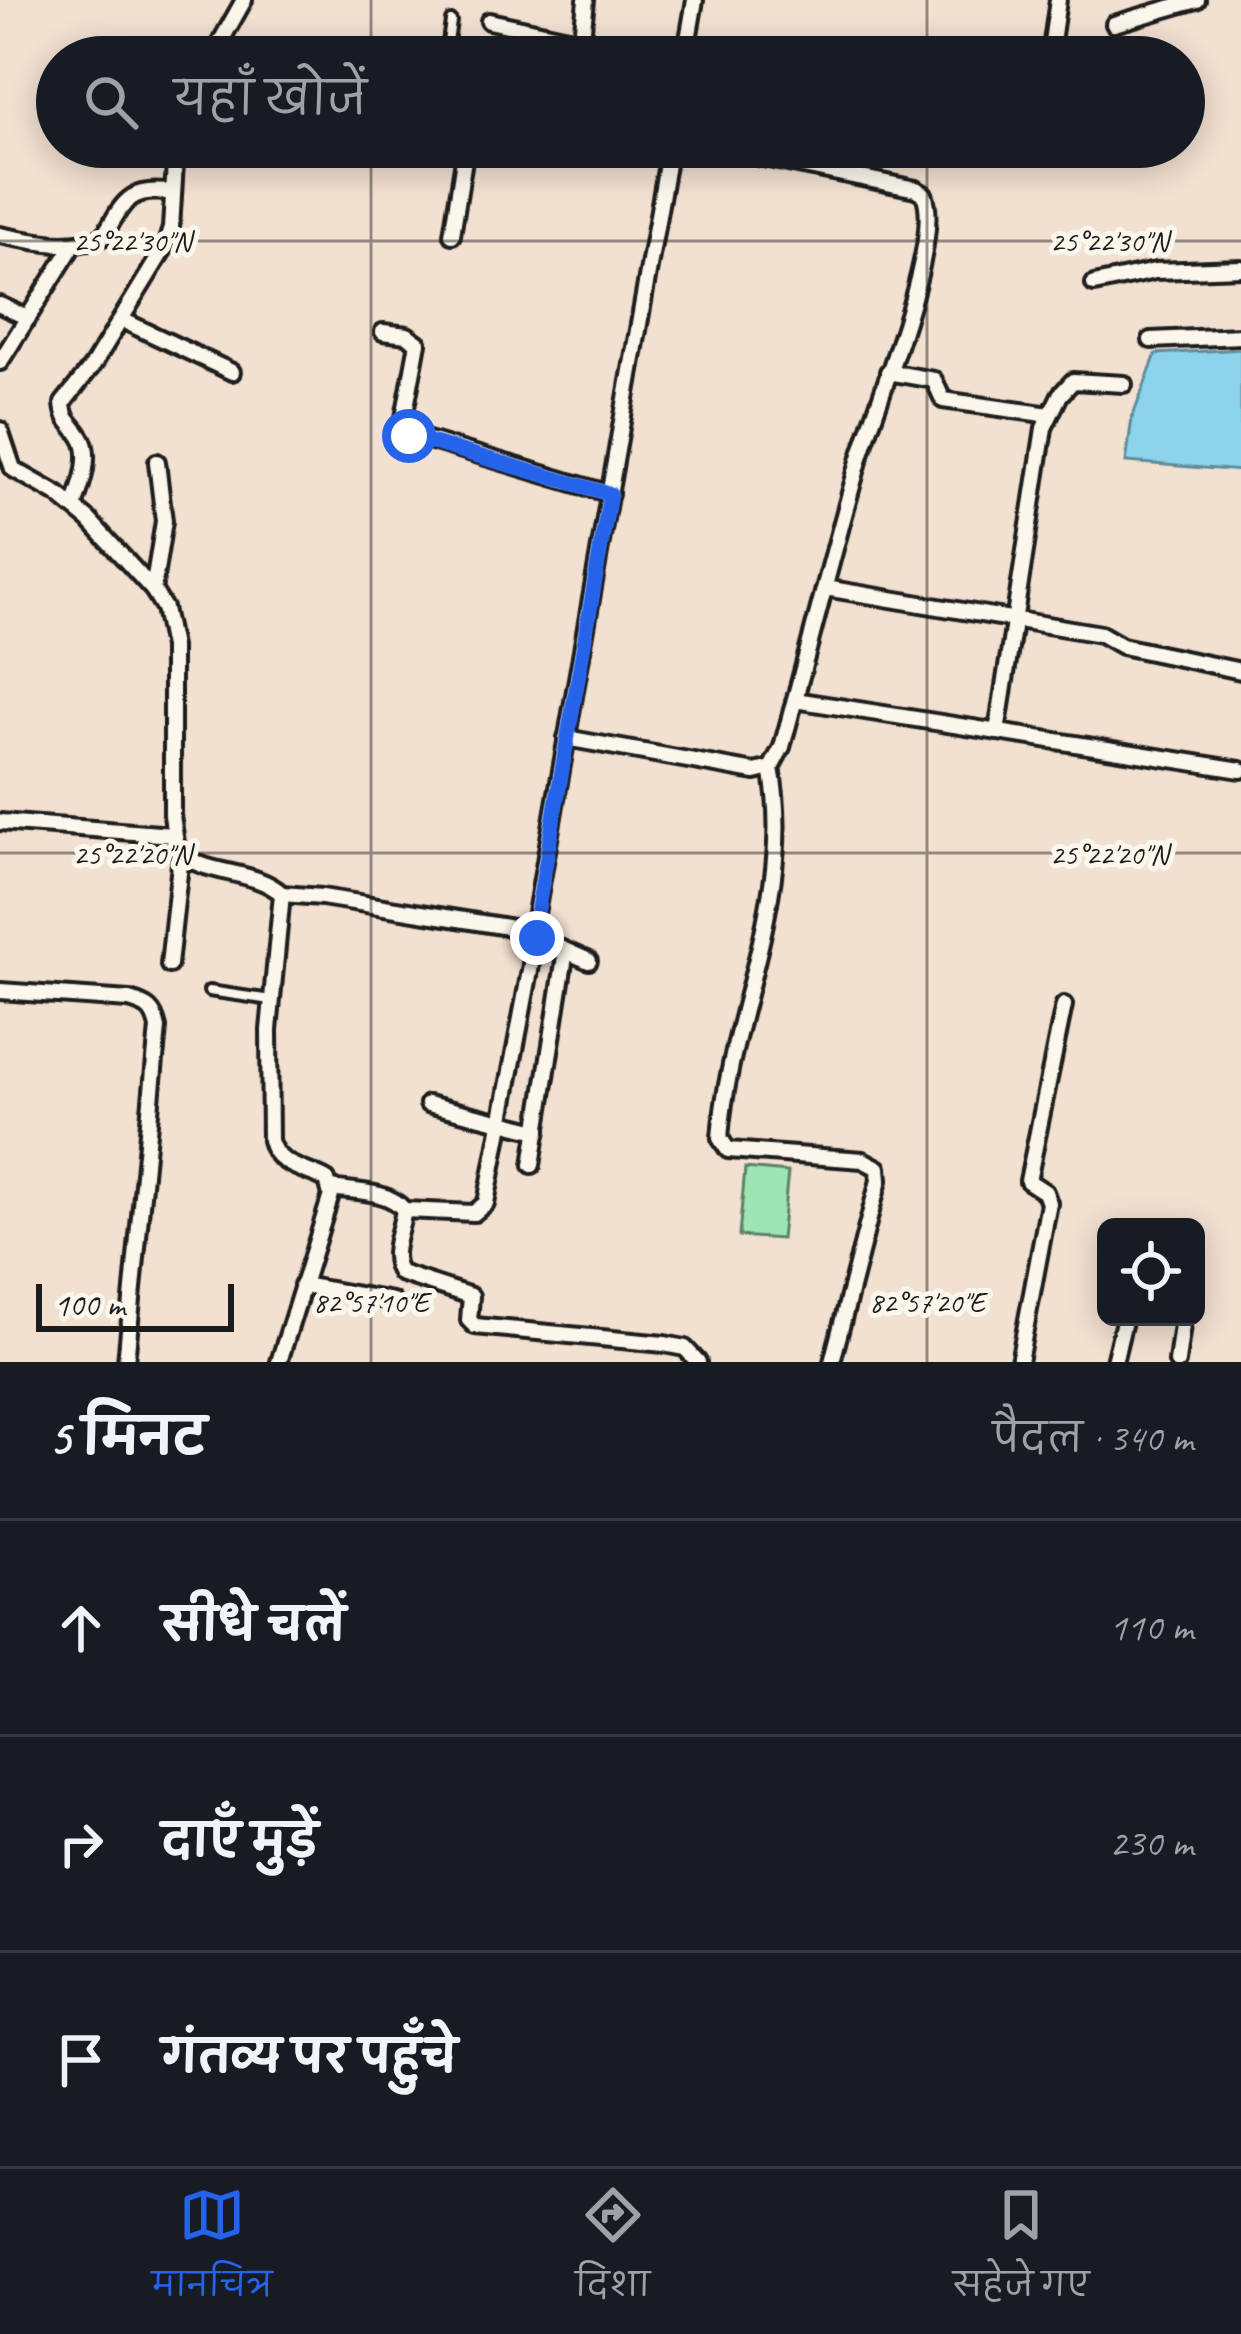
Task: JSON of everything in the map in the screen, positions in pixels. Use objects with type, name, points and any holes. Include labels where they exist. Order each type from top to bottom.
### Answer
[{"type":"street","points":[[224,36],[244,0]]},
{"type":"street","points":[[582,36],[586,0]]},
{"type":"street","points":[[689,36],[695,0]]},
{"type":"street","points":[[1053,36],[1058,0]]},
{"type":"street","points":[[1114,24],[1197,0]]},
{"type":"street","points":[[489,21],[538,36]]},
{"type":"street","points":[[74,506],[85,450],[81,436],[64,419],[63,403],[122,320],[170,238],[175,168]]},
{"type":"street","points":[[452,235],[463,168]]},
{"type":"street","points":[[282,894],[271,1000],[269,1126],[273,1153],[320,1176],[331,1188],[386,1196],[404,1210],[482,1210],[503,1123],[666,168]]},
{"type":"street","points":[[813,168],[916,189],[924,194],[928,215],[917,276],[782,747],[771,768],[778,802],[777,851],[720,1138],[728,1150],[863,1160],[878,1168],[879,1180],[832,1362]]},
{"type":"street","points":[[0,235],[47,245],[103,237],[118,207],[141,192],[173,193]]},
{"type":"street","points":[[0,362],[74,244]]},
{"type":"street","points":[[1094,284],[1155,271],[1241,268]]},
{"type":"street","points":[[0,305],[28,318]]},
{"type":"street","points":[[122,320],[232,373]]},
{"type":"street","points":[[382,332],[407,335],[418,343],[403,422],[409,436],[610,494]]},
{"type":"street","points":[[1150,340],[1241,336]]},
{"type":"street","points":[[888,372],[934,380],[943,400],[1050,415]]},
{"type":"street","points":[[997,732],[1039,445],[1050,415],[1073,381],[1124,384]]},
{"type":"street","points":[[0,430],[13,469],[74,506],[153,590],[170,628],[173,835],[181,855],[169,965]]},
{"type":"street","points":[[153,590],[164,521],[157,462]]},
{"type":"street","points":[[825,588],[1101,634],[1133,649],[1241,671]]},
{"type":"street","points":[[794,700],[1241,770]]},
{"type":"street","points":[[566,738],[738,770],[771,768]]},
{"type":"street","points":[[0,821],[173,835]]},
{"type":"street","points":[[181,855],[266,883],[282,894],[535,931],[589,961]]},
{"type":"street","points":[[532,1166],[565,956]]},
{"type":"street","points":[[0,991],[129,1000],[147,1005],[155,1014],[158,1028],[126,1362]]},
{"type":"street","points":[[1019,1362],[1049,1203],[1045,1192],[1028,1181],[1064,1005]]},
{"type":"street","points":[[428,1104],[538,1131]]},
{"type":"street","points":[[279,1362],[331,1188]]},
{"type":"street","points":[[404,1210],[396,1267],[400,1273],[471,1296],[470,1321],[475,1326],[664,1344],[685,1348],[698,1362]]},
{"type":"street","points":[[302,1285],[392,1300]]},
{"type":"street","points":[[1114,1362],[1123,1326]]},
{"type":"street","points":[[1177,1362],[1182,1326]]},
{"type":"lane","points":[[449,36],[451,20]]},
{"type":"lane","points":[[209,991],[271,1000]]},
{"type":"green space","points":[[745,1168],[788,1172],[781,1239],[739,1236]]},
{"type":"water","points":[[1241,349],[1241,471],[1126,462],[1132,418],[1156,354]]},
{"type":"route","points":[[409,436],[610,494],[576,675],[535,925],[537,938]]}]
